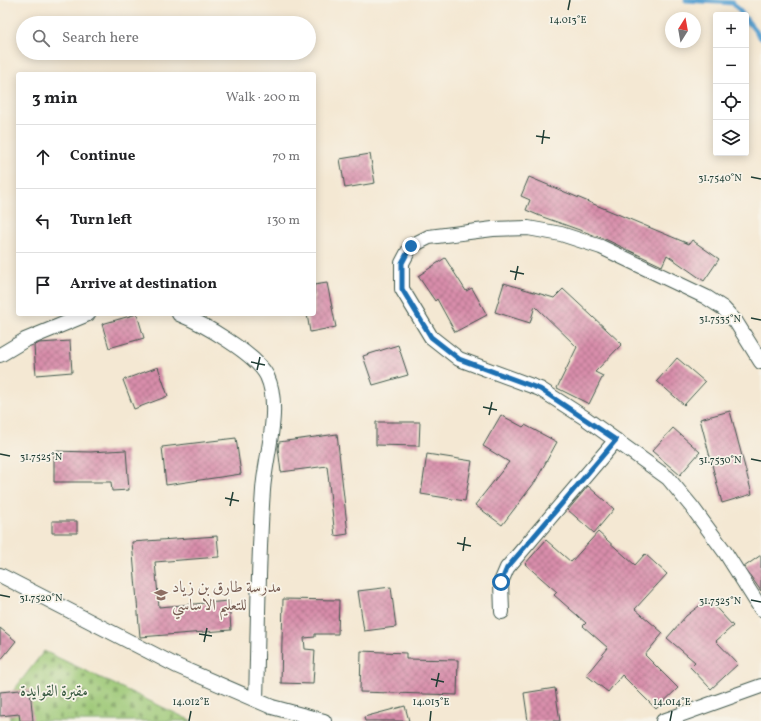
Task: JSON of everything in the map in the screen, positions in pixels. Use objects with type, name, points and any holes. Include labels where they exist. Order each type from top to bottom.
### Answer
[{"type":"street","points":[[761,362],[736,322],[717,304],[706,297],[601,248],[561,234],[528,228],[493,229],[429,237],[411,246],[402,263],[402,289],[431,337],[459,359],[540,389],[616,440],[668,478],[692,507],[725,552],[761,609]]},
{"type":"street","points":[[0,355],[24,340],[83,316]]},
{"type":"street","points":[[184,316],[192,319],[251,357],[267,376],[273,400],[263,490],[256,700]]},
{"type":"street","points":[[502,612],[501,582],[507,568],[616,440]]},
{"type":"street","points":[[0,575],[177,666],[272,707],[324,721]]},
{"type":"street","points":[[663,721],[761,686]]},
{"type":"green space","name":"مقبرة القوايدة","points":[[44,651],[192,721],[10,721],[7,699]]},
{"type":"building","points":[[370,154],[375,183],[345,188],[340,159]]},
{"type":"building","points":[[529,177],[689,244],[692,240],[719,259],[704,281],[667,255],[662,266],[605,239],[526,210],[530,200],[521,196]]},
{"type":"building","points":[[445,258],[466,291],[472,288],[487,315],[455,332],[437,299],[435,301],[418,276]]},
{"type":"building","points":[[327,283],[336,327],[310,332],[307,316],[316,316],[316,285]]},
{"type":"building","points":[[504,283],[554,298],[563,289],[622,344],[595,372],[603,376],[589,404],[557,388],[577,347],[535,306],[530,323],[495,312]]},
{"type":"building","points":[[130,316],[138,316],[144,338],[109,348],[102,324]]},
{"type":"building","points":[[70,341],[72,372],[36,375],[34,346],[39,343]]},
{"type":"building","points":[[398,345],[408,375],[373,385],[363,356]]},
{"type":"building","points":[[677,358],[705,382],[684,405],[657,381]]},
{"type":"building","points":[[158,367],[168,396],[134,409],[123,380]]},
{"type":"building","points":[[730,411],[752,494],[722,503],[700,419]]},
{"type":"building","points":[[501,415],[523,427],[525,425],[557,442],[535,482],[502,525],[475,505],[509,462],[483,446]]},
{"type":"building","points":[[376,422],[420,422],[419,446],[376,445]]},
{"type":"building","points":[[673,428],[700,452],[680,475],[652,451]]},
{"type":"building","points":[[337,434],[348,534],[335,536],[327,466],[281,472],[278,448],[279,442]]},
{"type":"building","points":[[236,438],[241,474],[166,485],[162,447]]},
{"type":"building","points":[[126,450],[129,490],[112,491],[111,482],[54,482],[54,451],[90,452]]},
{"type":"building","points":[[427,454],[472,461],[465,501],[421,494]]},
{"type":"building","points":[[588,486],[614,509],[594,533],[568,510]]},
{"type":"building","points":[[52,521],[77,521],[77,533],[52,533]]},
{"type":"building","points":[[598,532],[635,565],[645,554],[667,574],[635,609],[663,633],[645,655],[678,688],[656,709],[622,675],[608,692],[586,675],[608,648],[583,626],[586,623],[554,595],[557,592],[525,564],[546,540],[571,562]]},
{"type":"building","points":[[217,536],[219,557],[155,562],[159,607],[229,601],[231,630],[140,637],[132,542]]},
{"type":"building","points":[[761,555],[761,591],[744,567]]},
{"type":"building","points":[[391,587],[396,627],[364,631],[358,591]]},
{"type":"building","points":[[283,599],[339,600],[338,634],[315,634],[315,637],[304,638],[305,649],[315,650],[313,684],[281,683]]},
{"type":"building","points":[[708,599],[733,626],[716,641],[738,664],[711,689],[690,667],[695,662],[667,638],[686,616]]},
{"type":"building","points":[[0,628],[16,641],[0,661]]},
{"type":"building","points":[[361,651],[406,653],[406,659],[458,660],[457,695],[360,692]]},
{"type":"building","points":[[555,688],[560,721],[528,721],[524,693]]},
{"type":"building","points":[[30,689],[33,721],[20,721],[19,714],[0,716],[0,692]]},
{"type":"building","points":[[405,706],[409,721],[365,721],[364,717]]},
{"type":"waterway","points":[[686,0],[733,3],[740,12]]},
{"type":"waterway","points":[[749,23],[761,38]]},
{"type":"place","name":"مدرسة طارق بن زياد للتعليم الاساسي","points":[[161,595]]},
{"type":"route","points":[[411,246],[402,263],[402,289],[431,337],[459,359],[540,389],[616,440],[507,568],[501,582]]}]
